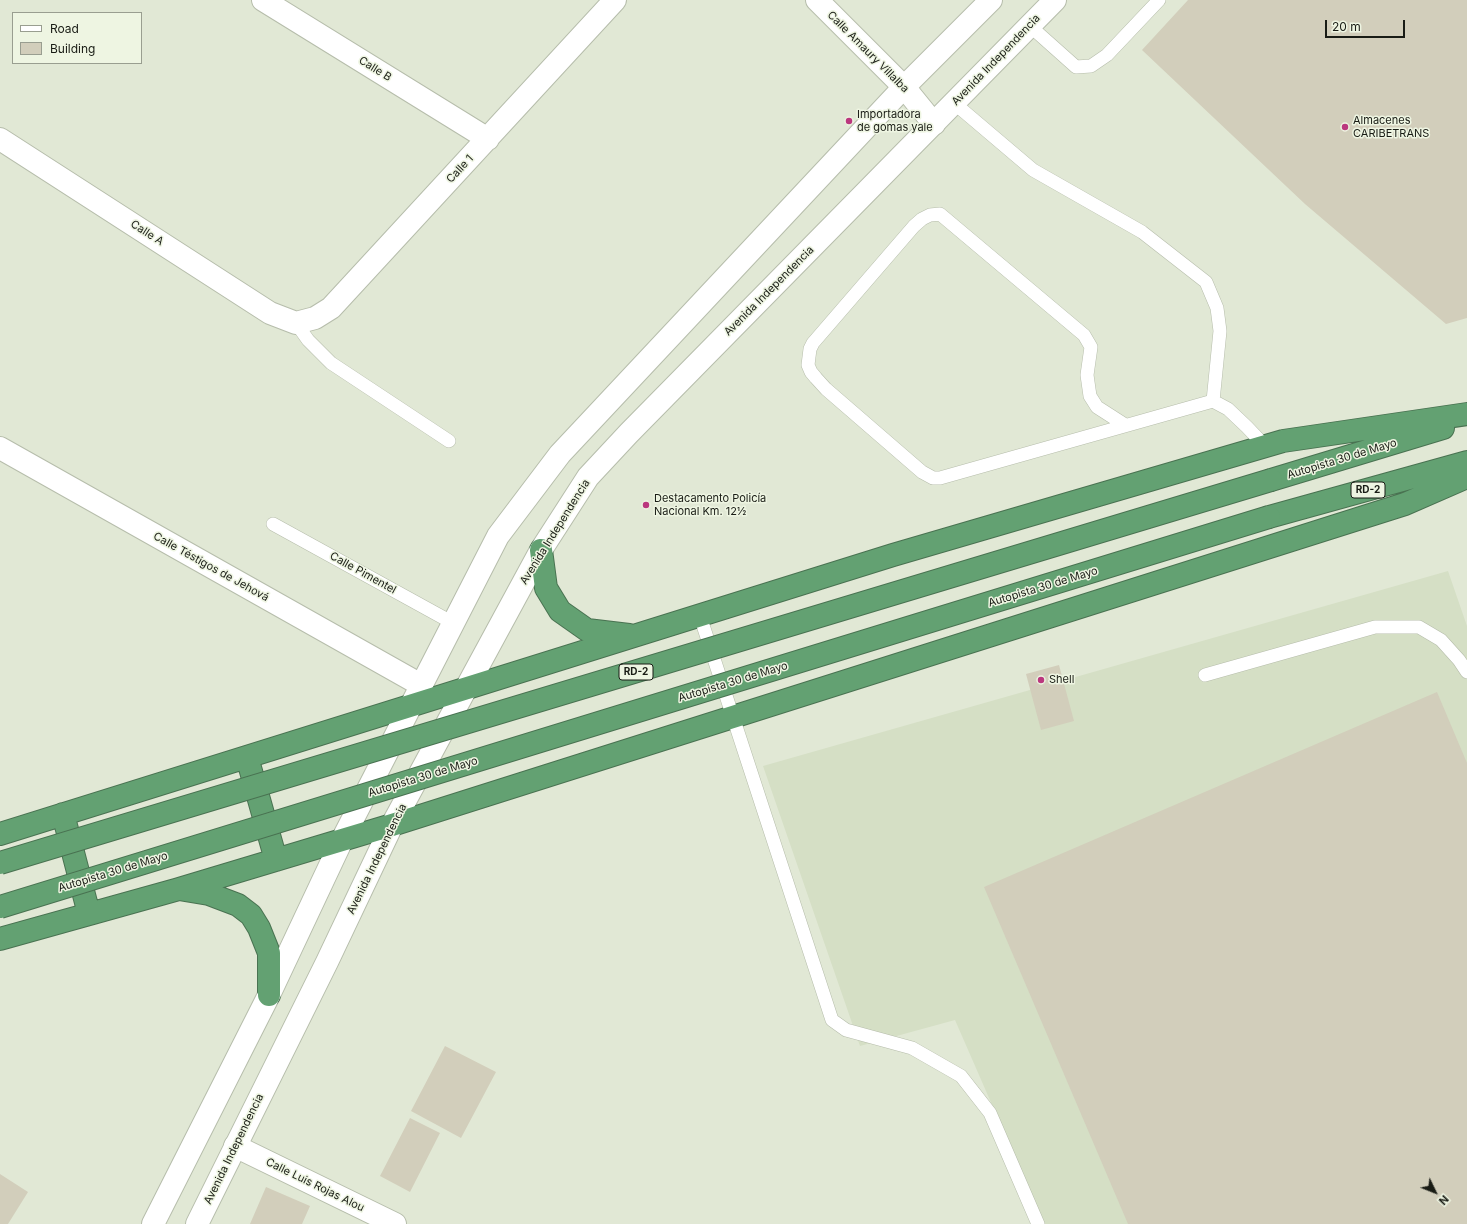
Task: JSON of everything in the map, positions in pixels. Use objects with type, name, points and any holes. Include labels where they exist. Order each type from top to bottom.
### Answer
[{"type":"highway","points":[[0,834],[901,553],[1265,446],[1283,441],[1467,414]]},
{"type":"highway","name":"Autopista 30 de Mayo","points":[[0,863],[1467,421]]},
{"type":"highway","name":"Autopista 30 de Mayo","points":[[0,907],[1269,517],[1467,462]]},
{"type":"highway","points":[[0,939],[179,889],[392,825],[1405,504],[1467,477]]},
{"type":"highway","points":[[541,550],[546,588],[560,611],[587,630],[638,636]]},
{"type":"highway","points":[[247,757],[276,860]]},
{"type":"highway","points":[[63,814],[89,914]]},
{"type":"highway","points":[[179,889],[209,894],[238,905],[251,915],[259,928],[269,952],[269,995]]},
{"type":"street","name":"Calle 1","points":[[296,324],[315,318],[331,308],[488,139],[614,0]]},
{"type":"street","name":"Calle Amaury Villalba","points":[[816,0],[904,87],[934,124]]},
{"type":"street","points":[[153,1224],[269,995],[342,840],[498,536],[560,454],[904,87],[991,0]]},
{"type":"street","name":"Avenida Independencia","points":[[197,1224],[327,962],[392,825],[541,550],[588,477],[1055,0]]},
{"type":"street","name":"Calle B","points":[[271,2],[488,139]]},
{"type":"street","name":"Calle A","points":[[0,139],[270,313],[296,324]]},
{"type":"street","name":"Calle Téstigos de Jehová","points":[[0,448],[421,685]]},
{"type":"street","name":"Calle Luis Rojas Alou","points":[[235,1146],[395,1224]]},
{"type":"lane","points":[[1030,26],[1076,67],[1091,66],[1107,55],[1159,0]]},
{"type":"lane","points":[[954,103],[1033,170],[1142,232],[1206,282],[1217,308],[1220,331],[1213,400]]},
{"type":"lane","points":[[1125,425],[1097,407],[1090,396],[1087,375],[1091,347],[1084,335],[940,214],[930,215],[922,219],[914,226],[813,343],[810,349],[808,365],[811,372],[826,389],[922,472],[933,478],[940,478],[1213,400],[1228,409],[1247,426],[1265,446]]},
{"type":"lane","points":[[296,324],[308,340],[331,363],[449,441]]},
{"type":"lane","name":"Calle Pimentel","points":[[273,524],[453,623]]},
{"type":"lane","points":[[700,616],[832,1020],[846,1030],[912,1048],[961,1076],[990,1112],[1038,1224]]},
{"type":"lane","points":[[1205,674],[1382,627],[1418,627],[1441,640],[1459,660],[1467,672]]},
{"type":"shaded area","points":[[1448,571],[1467,626],[1467,1224],[1044,1224],[955,1020],[860,1046],[763,766]]},
{"type":"building","name":"Almacenes CARIBETRANS","points":[[1188,0],[1467,0],[1467,318],[1446,324],[1305,204],[1142,50]]},
{"type":"building","points":[[1059,665],[1074,721],[1041,730],[1026,674]]},
{"type":"building","points":[[1437,692],[1467,763],[1467,1224],[1128,1224],[984,887]]},
{"type":"building","points":[[445,1046],[496,1072],[461,1138],[411,1111]]},
{"type":"building","points":[[410,1118],[440,1133],[410,1192],[380,1176]]},
{"type":"building","points":[[0,1174],[28,1192],[8,1224],[0,1224]]},
{"type":"building","points":[[266,1187],[310,1206],[302,1224],[250,1224]]},
{"type":"place","name":"Importadora de gomas yale","points":[[849,121]]},
{"type":"place","name":"Almacenes CARIBETRANS","points":[[1345,127]]},
{"type":"place","name":"Destacamento Policía Nacional Km. 12½","points":[[646,505]]},
{"type":"place","name":"Shell","points":[[1041,680]]}]
